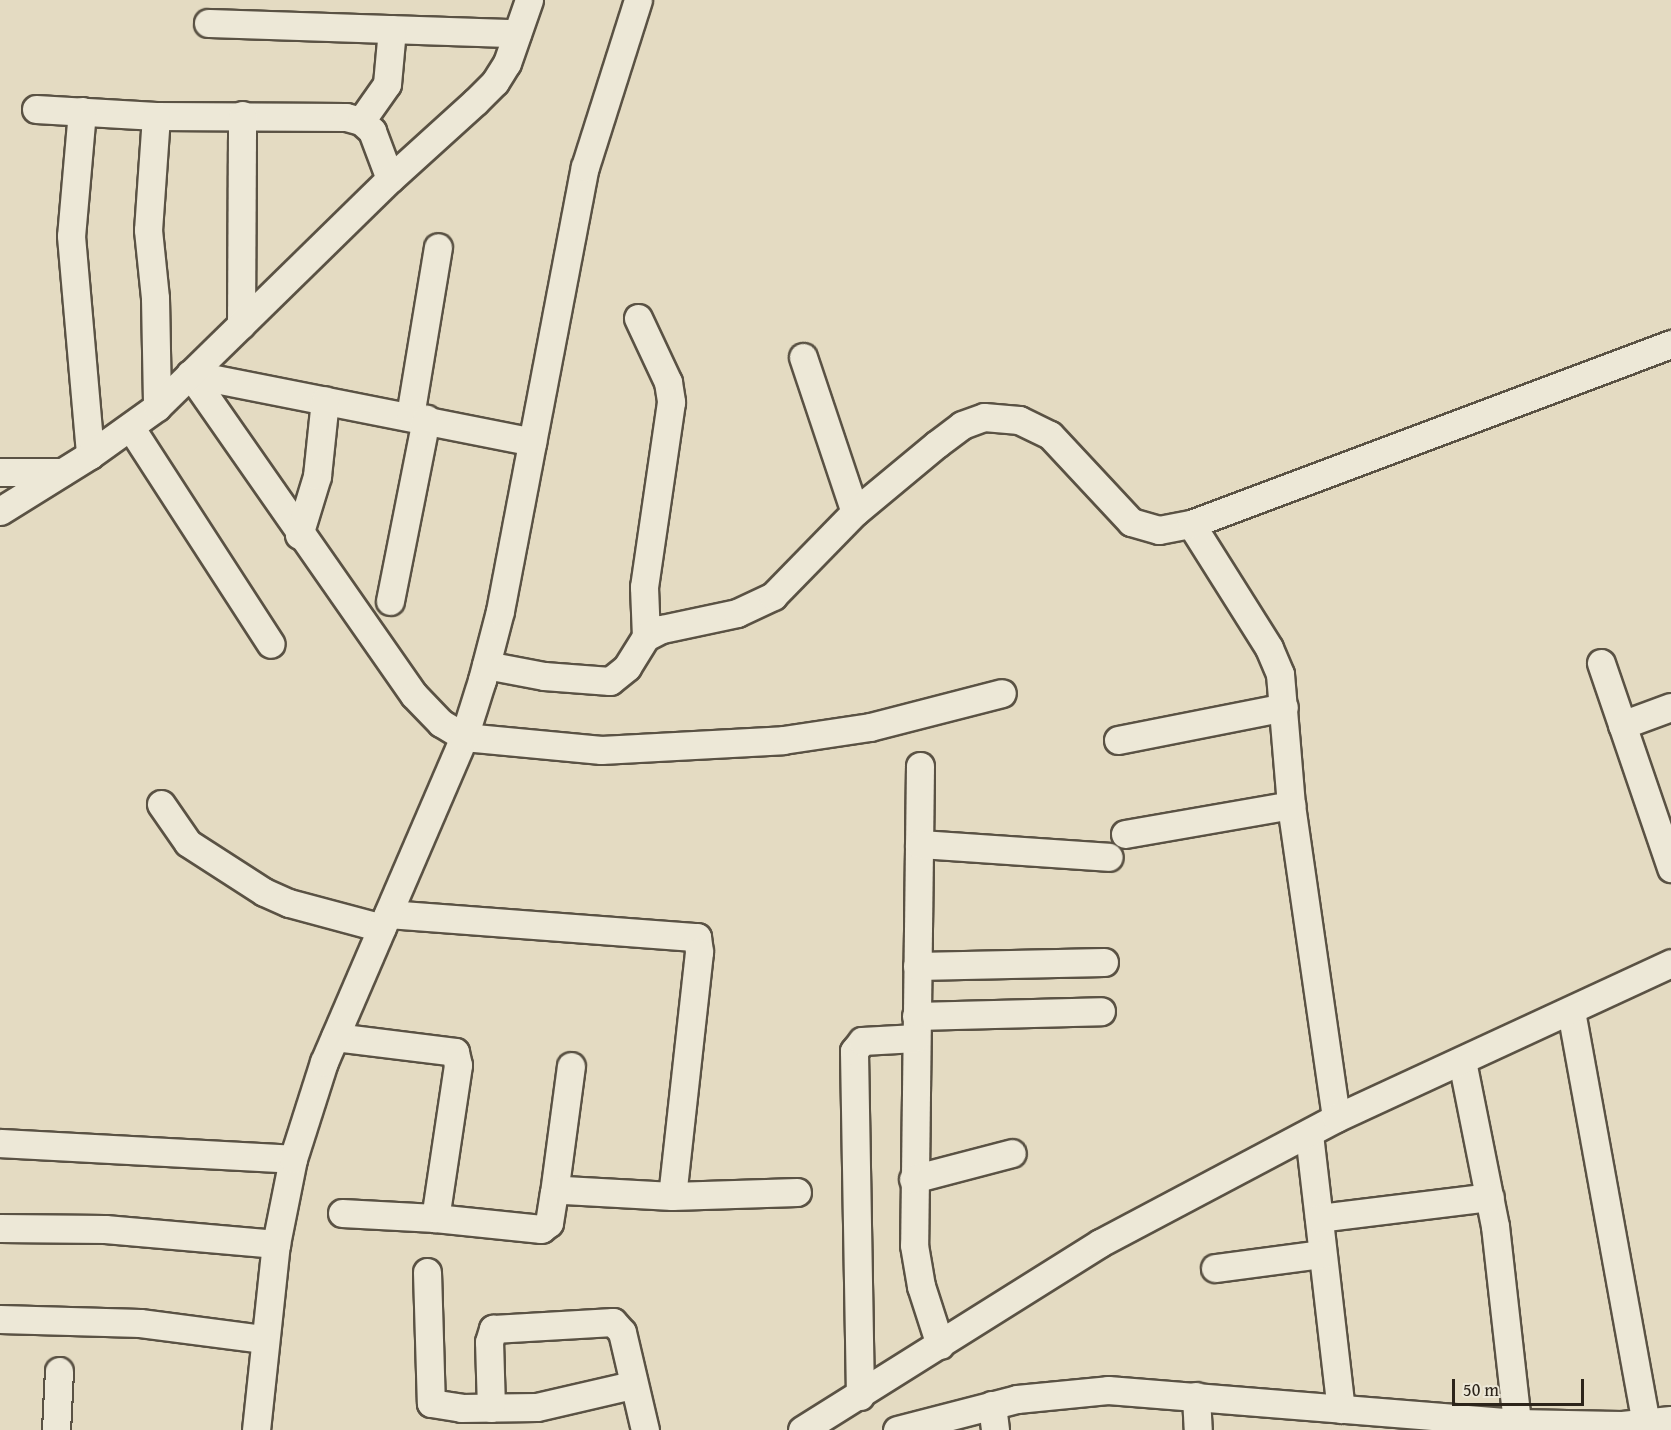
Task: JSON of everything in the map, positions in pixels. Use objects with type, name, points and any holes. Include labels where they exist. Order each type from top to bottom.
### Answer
[{"type":"street","points":[[0,511],[131,428],[157,407],[390,179],[495,82],[530,0]]},
{"type":"street","points":[[256,1430],[276,1244],[292,1158],[312,1092],[464,737],[486,665],[585,167],[638,0]]},
{"type":"street","points":[[208,23],[517,33]]},
{"type":"street","points":[[362,121],[387,84],[392,29]]},
{"type":"street","points":[[36,109],[156,116],[346,117],[362,121],[372,131],[390,179]]},
{"type":"street","points":[[82,111],[71,236],[90,455]]},
{"type":"street","points":[[241,326],[242,115]]},
{"type":"street","points":[[156,116],[148,230],[155,298],[157,407]]},
{"type":"street","points":[[390,601],[418,418],[438,247]]},
{"type":"street","points":[[638,318],[668,382],[671,402],[644,587],[646,637]]},
{"type":"street","points":[[486,665],[554,678],[610,681],[627,668],[646,637],[662,628],[758,606],[855,512],[962,425],[1001,417],[1034,425],[1050,435],[1131,522],[1159,530],[1191,524],[1671,344]]},
{"type":"street","points":[[803,357],[855,512]]},
{"type":"street","points":[[190,374],[532,441]]},
{"type":"street","points":[[190,374],[299,535],[414,695],[441,723],[464,737],[601,750],[783,740],[870,727],[1002,693]]},
{"type":"street","points":[[299,535],[323,446],[325,400]]},
{"type":"street","points":[[131,428],[271,644]]},
{"type":"street","points":[[0,472],[62,472]]},
{"type":"street","points":[[1191,524],[1275,659],[1284,707],[1291,805],[1336,1118]]},
{"type":"street","points":[[1601,663],[1671,868]]},
{"type":"street","points":[[1118,740],[1284,707]]},
{"type":"street","points":[[1622,725],[1671,707]]},
{"type":"street","points":[[920,766],[913,1179],[916,1264],[940,1345]]},
{"type":"street","points":[[161,804],[188,843],[264,892],[298,906],[385,921],[697,937],[699,952],[672,1196]]},
{"type":"street","points":[[1125,834],[1291,805]]},
{"type":"street","points":[[919,844],[1109,857]]},
{"type":"street","points":[[917,966],[1104,962]]},
{"type":"street","points":[[802,1430],[860,1396],[1100,1243],[1336,1118],[1671,963]]},
{"type":"street","points":[[860,1396],[854,1051],[862,1041],[916,1027],[1101,1011]]},
{"type":"street","points":[[897,1430],[994,1417],[1108,1390],[1341,1409],[1462,1424],[1658,1422],[1571,1011]]},
{"type":"street","points":[[335,1037],[455,1052],[458,1065],[435,1218]]},
{"type":"street","points":[[1462,1061],[1490,1197],[1517,1423]]},
{"type":"street","points":[[342,1213],[435,1218],[541,1229],[549,1223],[571,1066]]},
{"type":"street","points":[[1309,1134],[1341,1409]]},
{"type":"street","points":[[0,1143],[292,1158]]},
{"type":"street","points":[[913,1179],[1012,1153]]},
{"type":"street","points":[[554,1193],[564,1190],[672,1196],[797,1192]]},
{"type":"street","points":[[1319,1218],[1490,1197]]},
{"type":"street","points":[[0,1228],[105,1229],[276,1244]]},
{"type":"street","points":[[1215,1268],[1322,1254]]},
{"type":"street","points":[[427,1272],[431,1403],[491,1408],[566,1403],[632,1384]]},
{"type":"street","points":[[0,1320],[140,1323],[264,1339]]},
{"type":"street","points":[[491,1408],[489,1342],[490,1334],[498,1327],[612,1322],[622,1332],[632,1384],[645,1430]]},
{"type":"street","points":[[56,1430],[59,1371]]},
{"type":"street","points":[[1196,1396],[1198,1430]]}]
